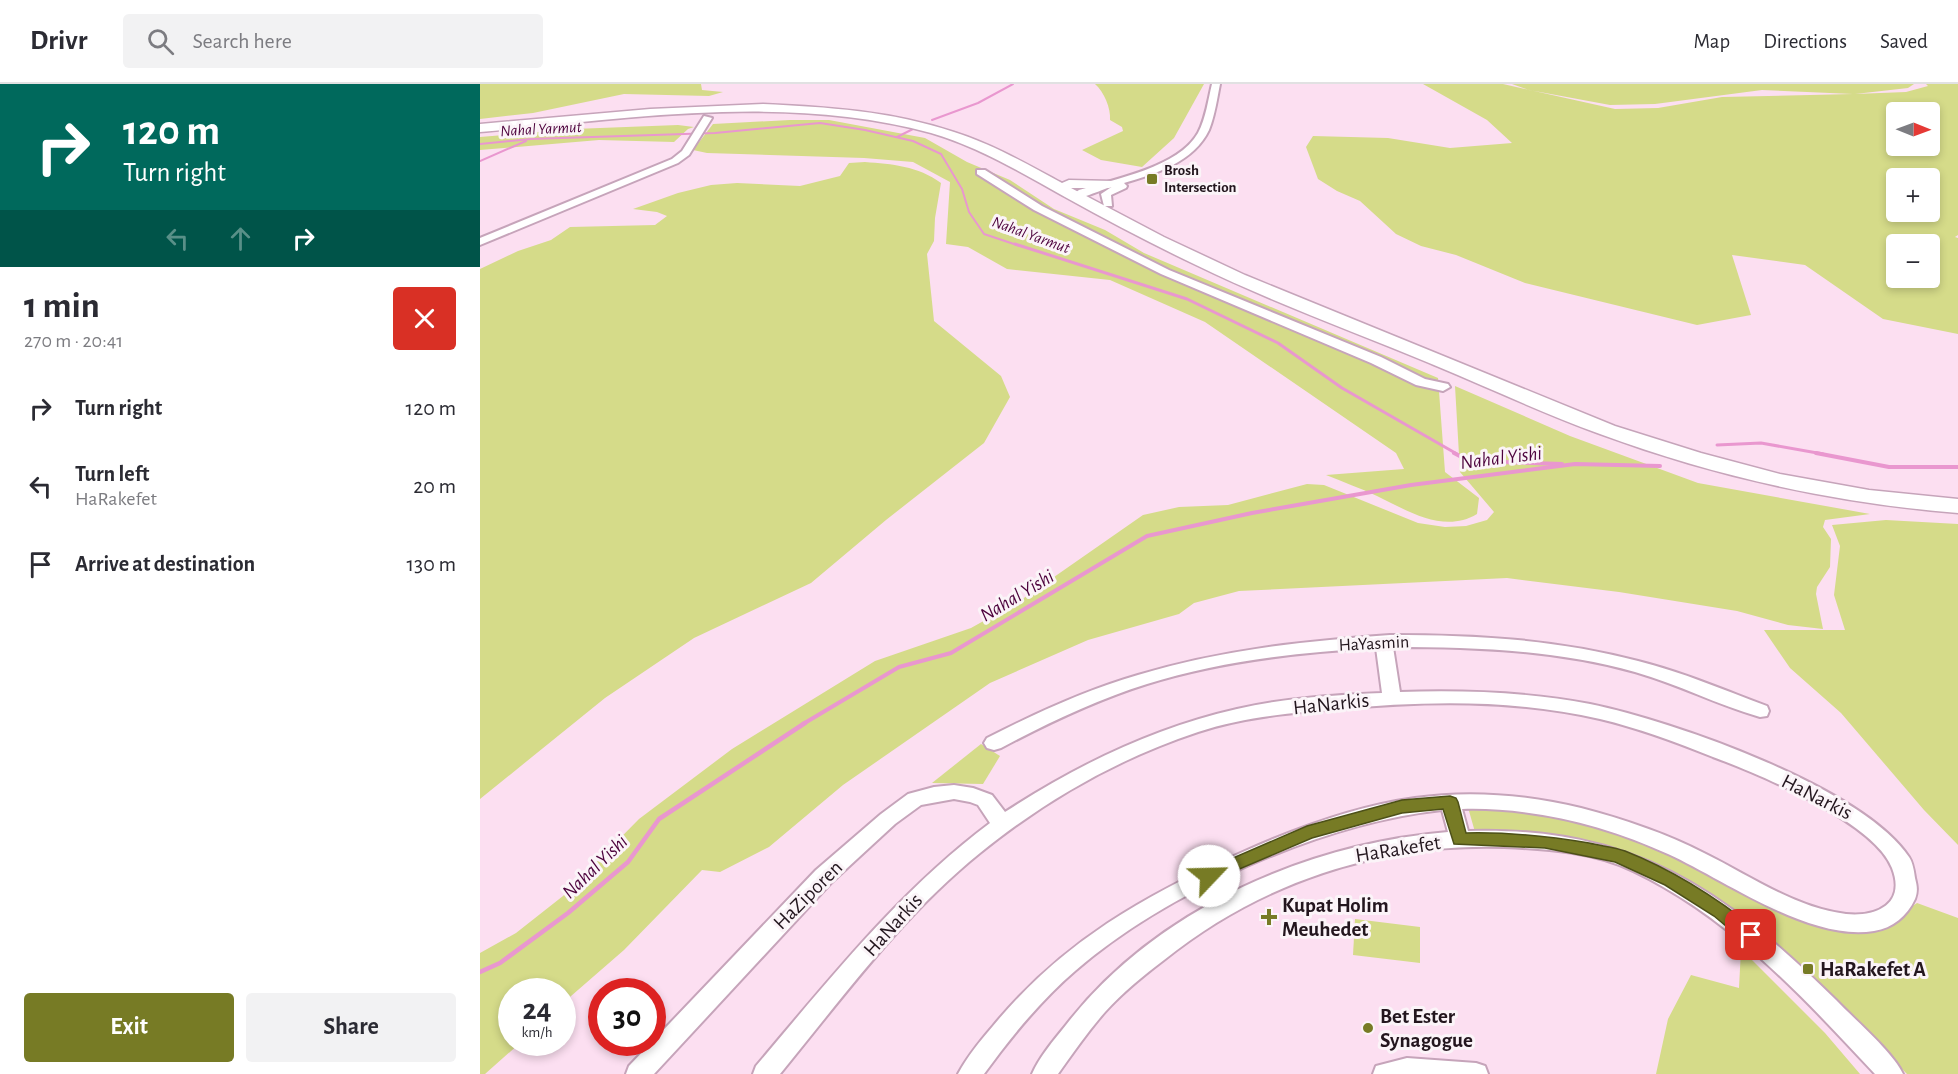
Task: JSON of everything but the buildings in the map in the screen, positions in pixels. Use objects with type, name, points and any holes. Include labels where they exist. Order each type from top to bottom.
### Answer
[{"type":"highway","points":[[480,126],[688,105],[844,108],[917,119],[971,134],[1008,149],[1076,191],[1212,267],[1562,412],[1648,444],[1776,479],[1840,493],[1917,504],[1958,506]]},
{"type":"highway","points":[[480,126],[687,110],[736,109],[846,114],[934,130],[998,153],[1076,191],[1108,194],[1222,260],[1633,428],[1784,468],[1887,486],[1958,493]]},
{"type":"highway","points":[[687,110],[701,112],[707,118],[715,113],[736,109]]},
{"type":"street","points":[[1216,84],[1200,138],[1192,146],[1164,164],[1108,194],[1105,198],[1110,190],[1168,170],[1202,150],[1216,128],[1227,84]]},
{"type":"street","points":[[480,242],[528,220],[675,161],[686,153],[707,118]]},
{"type":"street","points":[[981,172],[1038,208],[1165,272],[1376,360],[1421,382],[1443,387]]},
{"type":"street","points":[[1384,642],[1392,698]]},
{"type":"street","name":"HaYasmin","points":[[994,743],[1042,719],[1096,697],[1190,666],[1286,649],[1384,642],[1520,644],[1582,654],[1637,666],[1760,711]]},
{"type":"street","name":"HaNarkis","points":[[765,1074],[895,919],[944,871],[1003,825],[1062,786],[1102,764],[1195,727],[1235,715],[1392,698],[1506,699],[1579,708],[1701,744],[1823,799],[1878,832],[1894,849],[1905,867],[1907,895],[1899,908],[1888,916],[1872,923],[1830,921],[1804,913],[1715,867],[1612,824],[1504,803],[1450,802],[1402,807],[1307,832],[1192,883],[1146,907],[1069,962],[1039,990],[1006,1027],[970,1074]]},
{"type":"street","name":"HaZiporen","points":[[638,1074],[824,876],[888,819],[915,800],[944,793],[973,795],[986,800],[1003,825]]},
{"type":"street","points":[[1450,802],[1460,840]]},
{"type":"street","name":"HaRakefet","points":[[1044,1074],[1068,1040],[1117,986],[1183,935],[1241,897],[1298,872],[1336,860],[1414,844],[1498,838],[1590,848],[1618,856],[1671,880],[1721,911],[1781,960],[1891,1074]]},
{"type":"street","points":[[1385,1074],[1395,1070],[1421,1070],[1476,1074]]},
{"type":"green space","points":[[480,84],[701,84],[702,90],[723,92],[709,96],[624,94],[533,113],[480,119]]},
{"type":"green space","points":[[1095,84],[1204,84],[1174,138],[1142,167],[1101,160],[1082,150],[1123,131],[1122,127],[1110,120],[1106,100]]},
{"type":"green space","points":[[1423,84],[1503,84],[1527,89],[1512,84],[1914,84],[1908,88],[1855,94],[1906,92],[1928,86],[1926,84],[1958,84],[1958,235],[1955,237],[1958,238],[1958,334],[1883,319],[1805,265],[1732,255],[1751,315],[1697,325],[1525,283],[1456,255],[1421,246],[1396,234],[1360,201],[1337,191],[1318,179],[1306,147],[1313,136],[1388,138],[1450,148],[1512,143],[1487,120]],"holes":[[[1762,90],[1853,94],[1722,97],[1658,108],[1615,109],[1534,91],[1610,105],[1655,104]]]},
{"type":"green space","points":[[829,120],[925,138],[967,162],[1010,180],[1054,209],[1105,230],[1144,253],[1438,378],[1445,472],[1479,498],[1477,514],[1452,522],[1426,518],[1326,475],[1404,469],[1396,453],[1205,322],[1110,280],[1007,269],[968,247],[946,244],[950,182],[913,162],[864,158],[707,153],[693,150],[713,124]]},
{"type":"green space","points":[[678,125],[694,127],[688,129],[674,142],[599,140],[480,150],[480,137],[574,129]]},
{"type":"green space","points":[[865,162],[914,169],[941,183],[934,241],[927,254],[934,321],[1001,376],[1010,397],[984,443],[811,583],[694,638],[605,698],[480,799],[480,269],[518,251],[551,240],[570,227],[655,225],[667,216],[657,212],[633,209],[678,193],[711,185],[737,183],[800,186],[840,176],[849,163]]},
{"type":"green space","points":[[1455,386],[1570,436],[1698,483],[1870,514],[1825,520],[1823,527],[1831,539],[1830,567],[1817,587],[1816,594],[1823,629],[1788,625],[1737,611],[1619,592],[1507,578],[1239,591],[1194,603],[1179,614],[1088,640],[990,683],[843,785],[769,847],[720,872],[702,870],[624,950],[592,978],[588,978],[588,981],[576,992],[576,978],[498,978],[498,1056],[505,1056],[485,1074],[480,1074],[480,953],[516,933],[563,896],[639,819],[732,749],[875,661],[971,628],[1021,600],[1143,515],[1179,507],[1228,505],[1307,484],[1324,485],[1418,523],[1445,527],[1466,526],[1487,520],[1494,512],[1460,472]]},
{"type":"green space","points":[[1886,520],[1958,524],[1958,845],[1924,810],[1841,713],[1790,668],[1764,630],[1845,630],[1834,595],[1840,546],[1832,525]]},
{"type":"green space","points":[[981,744],[1000,756],[983,784],[932,783]]},
{"type":"green space","points":[[1467,804],[1531,809],[1620,833],[1827,925],[1878,929],[1917,903],[1958,918],[1958,1074],[1907,1074],[1786,953],[1726,905],[1619,852],[1592,844],[1542,833],[1492,830],[1475,832]]},
{"type":"green space","points":[[1355,919],[1420,927],[1420,963],[1353,955]]},
{"type":"green space","points":[[1741,949],[1825,1033],[1860,1074],[1656,1074],[1668,1019],[1691,975],[1739,988]]},
{"type":"waterway","points":[[932,120],[978,103],[1013,84]]},
{"type":"waterway","name":"Nahal Yarmut","points":[[480,144],[531,139],[715,133],[820,123],[865,130],[913,141],[941,154],[962,189],[969,212],[984,234],[1020,246]]},
{"type":"waterway","points":[[897,137],[915,128]]},
{"type":"waterway","points":[[480,161],[526,141]]},
{"type":"waterway","name":"Nahal Yarmut","points":[[1015,244],[1187,299],[1278,343],[1342,388],[1457,454]]},
{"type":"waterway","name":"Nahal Yishi","points":[[1717,445],[1761,443],[1823,454]]},
{"type":"waterway","name":"Nahal Yarmut","points":[[1454,453],[1469,461],[1562,464]]},
{"type":"waterway","name":"Nahal Yishi","points":[[1816,453],[1889,467],[1958,467]]},
{"type":"waterway","name":"Nahal Yishi","points":[[803,724],[899,667],[951,653],[1147,536],[1252,513],[1411,485],[1575,464],[1660,466]]},
{"type":"waterway","name":"Nahal Yishi","points":[[480,972],[500,963],[568,913],[628,862],[659,819],[805,723]]},
{"type":"place","name":"Brosh Intersection","points":[[1152,179]]},
{"type":"place","name":"Kupat Holim Meuhedet","points":[[1269,917]]},
{"type":"place","name":"HaRakefet A","points":[[1808,969]]},
{"type":"place","name":"Bet Ester Synagogue","points":[[1368,1028]]},
{"type":"route","points":[[1209,876],[1307,832],[1402,807],[1450,802],[1460,840],[1498,838],[1545,842],[1590,848],[1618,856],[1671,880],[1721,911],[1751,935]]}]
